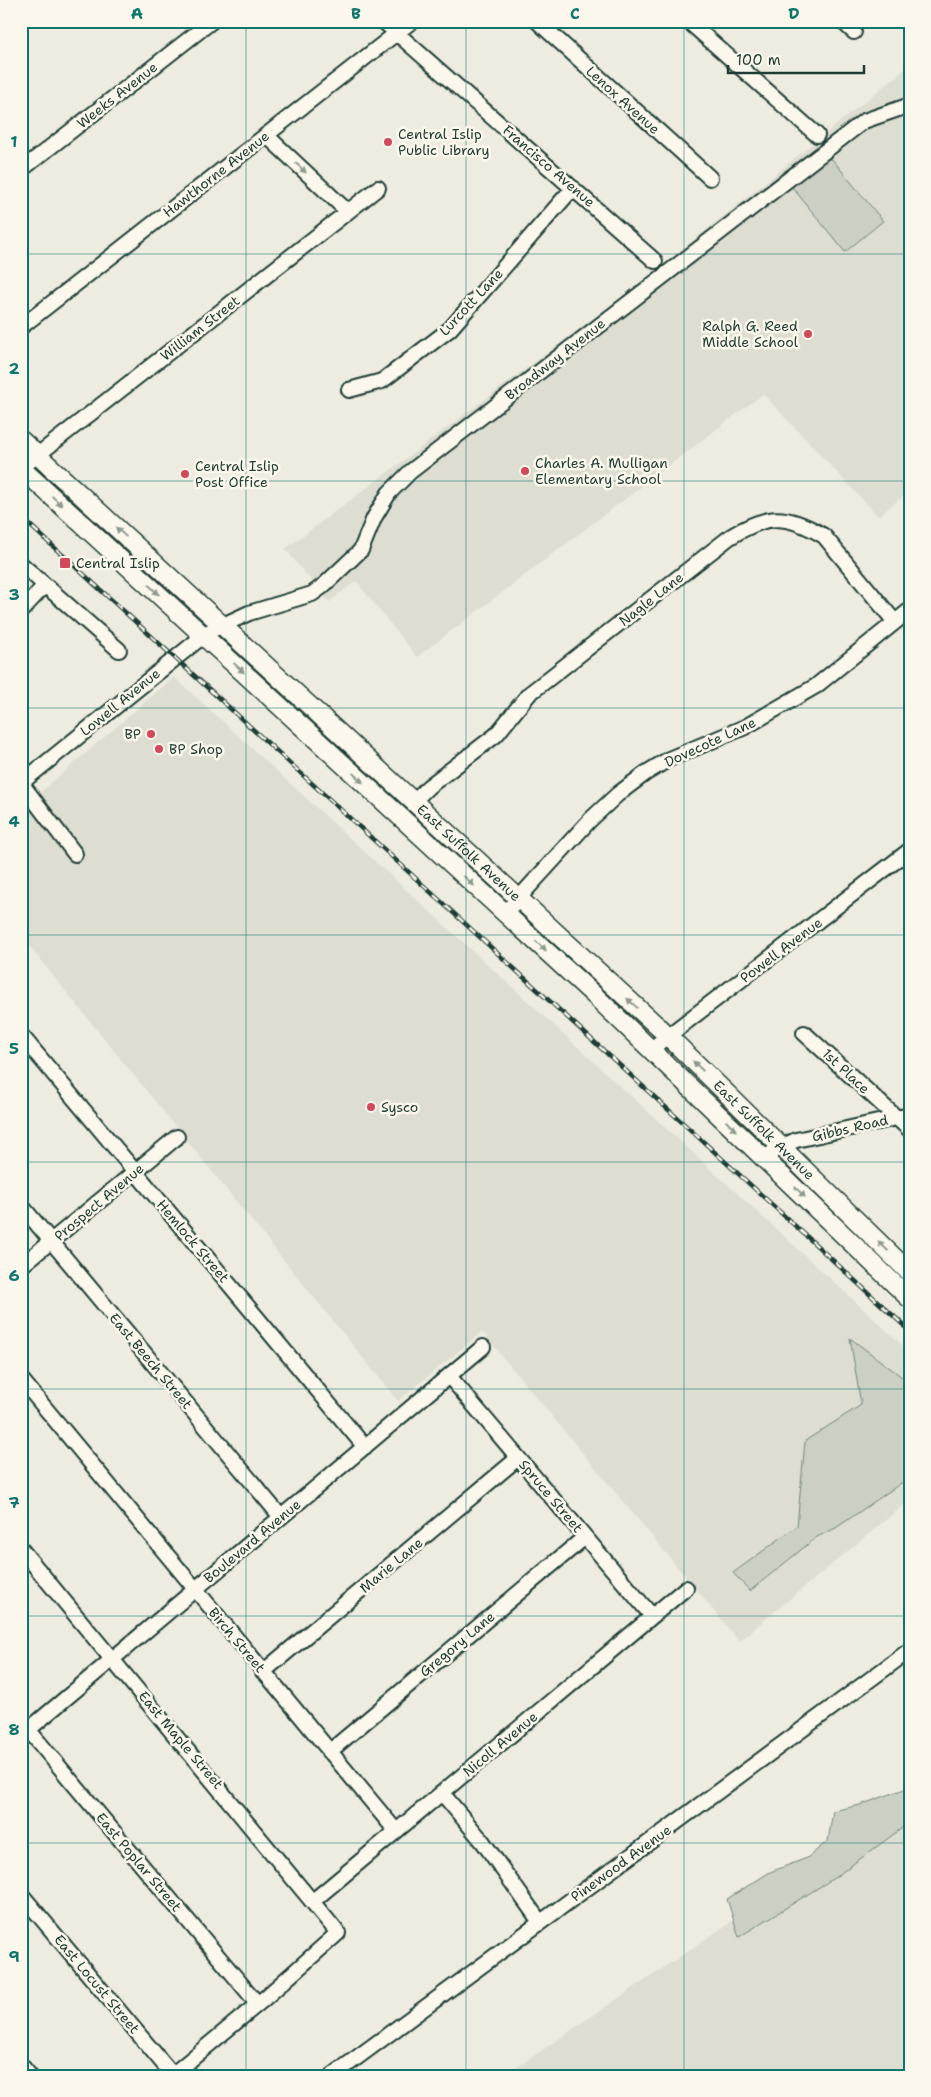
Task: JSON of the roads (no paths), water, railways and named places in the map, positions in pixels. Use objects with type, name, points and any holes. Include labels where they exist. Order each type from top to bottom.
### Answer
[{"type":"main road","name":"East Suffolk Avenue","points":[[21,440],[668,1036],[910,1273]]},
{"type":"main road","name":"East Suffolk Avenue","points":[[21,468],[651,1049],[910,1299]]},
{"type":"street","name":"Weeks Avenue","points":[[21,170],[212,21]]},
{"type":"street","name":"Francisco Avenue","points":[[383,21],[656,261]]},
{"type":"street","name":"Hawthorne Avenue","points":[[21,327],[412,21]]},
{"type":"street","name":"Lenox Avenue","points":[[537,21],[710,178]]},
{"type":"street","points":[[688,21],[818,135]]},
{"type":"street","points":[[842,21],[854,32]]},
{"type":"street","name":"Broadway Avenue","points":[[221,625],[259,610],[312,594],[324,586],[361,550],[374,518],[389,493],[410,472],[864,121],[910,104]]},
{"type":"street","points":[[266,135],[347,211]]},
{"type":"street","name":"William Street","points":[[21,468],[378,188]]},
{"type":"street","name":"Lurcott Lane","points":[[348,390],[382,381],[450,329],[574,188]]},
{"type":"street","name":"Nagle Lane","points":[[413,802],[428,787],[496,734],[529,694],[730,537],[747,526],[768,518],[791,520],[808,526],[824,536],[895,622]]},
{"type":"street","points":[[21,564],[119,650]]},
{"type":"street","points":[[21,611],[45,586]]},
{"type":"street","name":"Dovecote Lane","points":[[505,913],[590,820],[618,794],[646,772],[695,746],[745,727],[796,699],[816,686],[910,610]]},
{"type":"street","name":"Lowell Avenue","points":[[21,783],[203,635],[221,625]]},
{"type":"street","points":[[21,783],[75,854]]},
{"type":"street","name":"Powell Avenue","points":[[651,1049],[910,850]]},
{"type":"street","name":"1st Place","points":[[804,1033],[910,1130]]},
{"type":"street","name":"Hemlock Street","points":[[21,1035],[364,1447]]},
{"type":"street","name":"Gibbs Road","points":[[765,1158],[796,1140],[910,1115]]},
{"type":"street","name":"Prospect Avenue","points":[[21,1266],[177,1137]]},
{"type":"street","name":"East Beech Street","points":[[21,1205],[280,1517]]},
{"type":"street","name":"Boulevard Avenue","points":[[24,1729],[195,1590],[483,1347]]},
{"type":"street","name":"Spruce Street","points":[[449,1376],[652,1616]]},
{"type":"street","name":"Birch Street","points":[[21,1379],[396,1831]]},
{"type":"street","name":"Marie Lane","points":[[263,1672],[518,1458]]},
{"type":"street","name":"Gregory Lane","points":[[329,1752],[586,1537]]},
{"type":"street","name":"East Maple Street","points":[[21,1549],[113,1658],[338,1933],[258,2004]]},
{"type":"street","name":"Nicoll Avenue","points":[[313,1901],[686,1588]]},
{"type":"street","name":"Pinewood Avenue","points":[[332,2076],[910,1650]]},
{"type":"street","name":"East Poplar Street","points":[[24,1729],[258,2004]]},
{"type":"street","points":[[442,1793],[483,1842],[540,1922]]},
{"type":"street","name":"East Locust Street","points":[[21,1894],[171,2075]]},
{"type":"street","points":[[171,2075],[258,2004]]},
{"type":"street","points":[[21,2065],[30,2076]]},
{"type":"railway","points":[[21,517],[910,1331]]},
{"type":"place","name":"Central Islip Public Library","points":[[388,142]]},
{"type":"place","name":"Ralph G. Reed Middle School","points":[[808,334]]},
{"type":"place","name":"Charles A. Mulligan Elementary School","points":[[525,471]]},
{"type":"place","name":"Central Islip Post Office","points":[[185,474]]},
{"type":"place","name":"Central Islip","points":[[65,563]]},
{"type":"place","name":"BP","points":[[151,734]]},
{"type":"place","name":"BP Shop","points":[[159,749]]},
{"type":"place","name":"Sysco","points":[[371,1107]]}]
